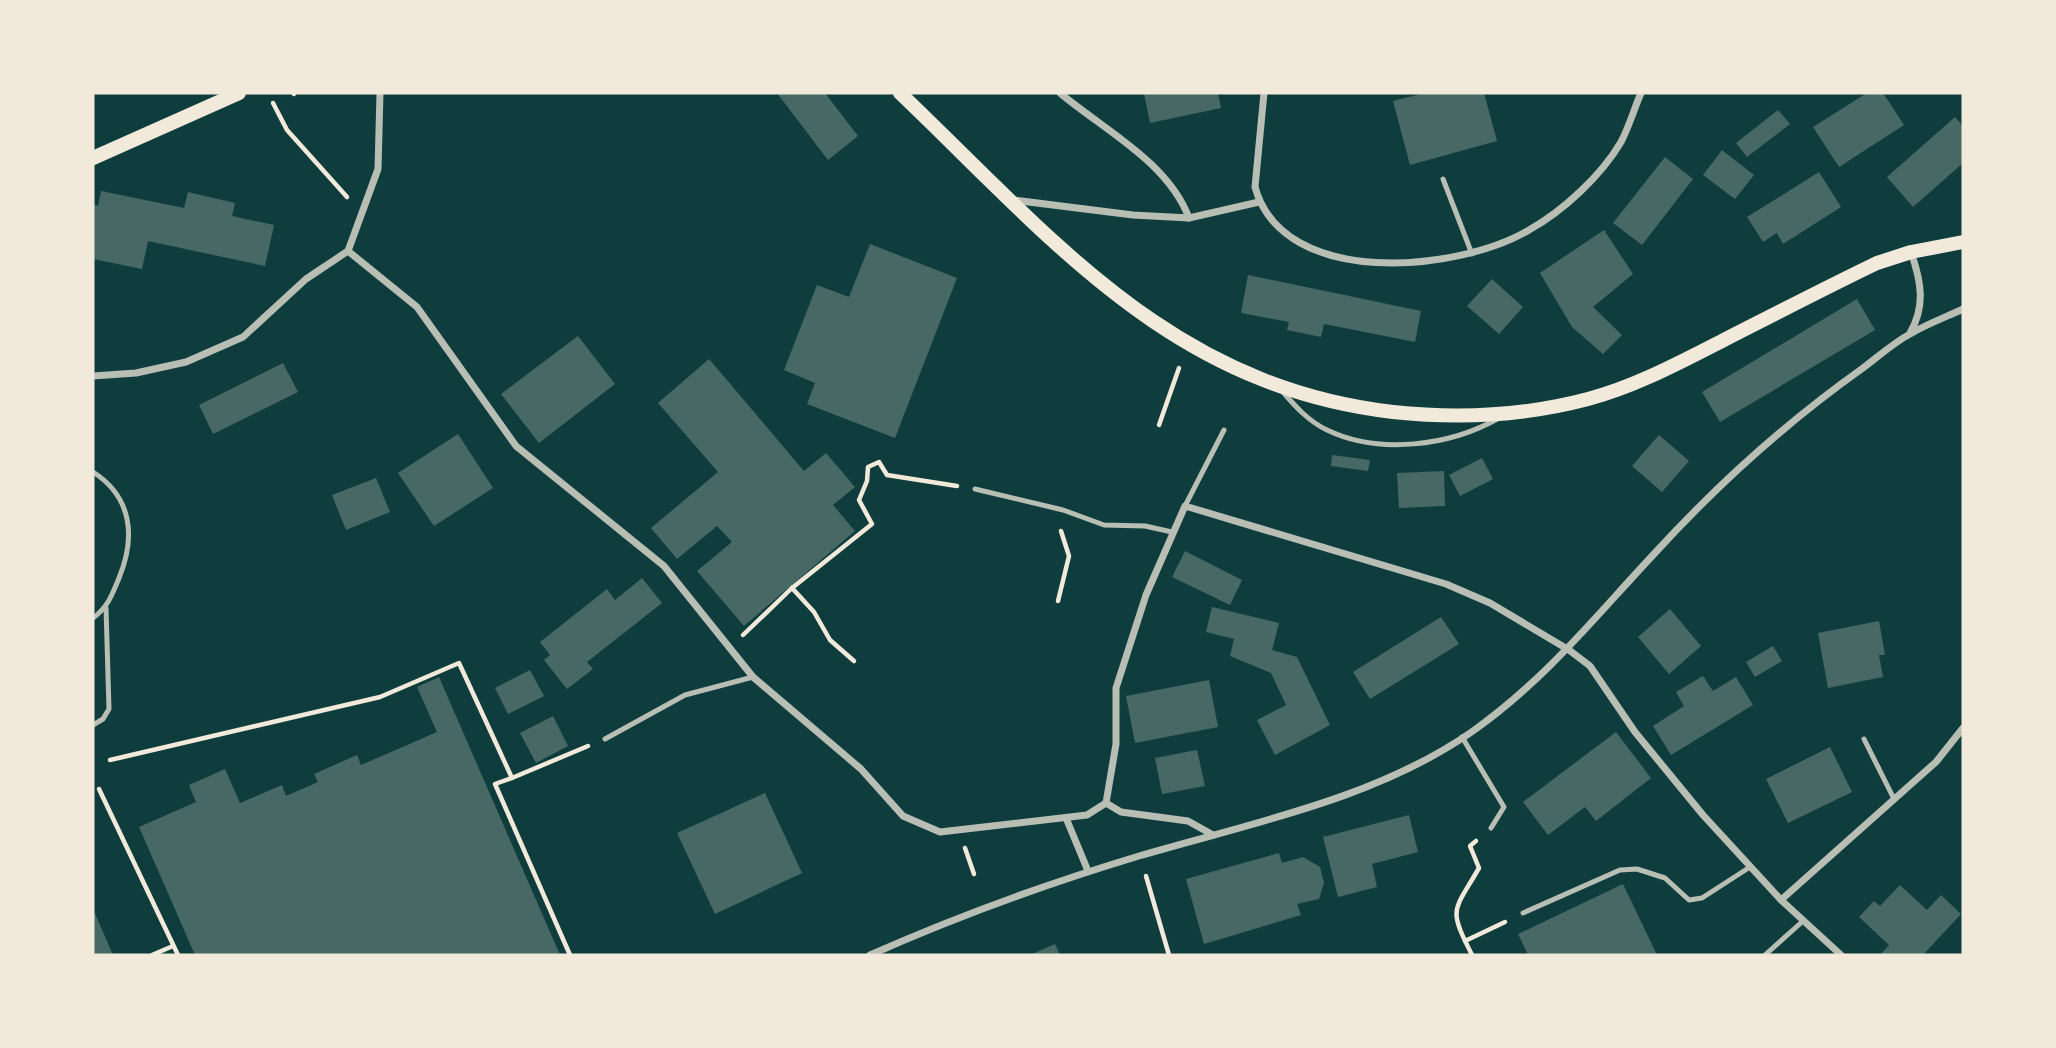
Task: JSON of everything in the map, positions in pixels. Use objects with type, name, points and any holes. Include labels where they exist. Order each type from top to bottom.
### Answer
[{"type":"main road","points":[[93,158],[239,93]]},
{"type":"main road","points":[[900,93],[1090,276],[1149,321],[1203,355],[1280,388],[1326,401],[1410,414],[1476,416],[1589,399],[1641,380],[1877,263],[1911,252],[1963,242]]},
{"type":"street","points":[[93,376],[136,373],[186,362],[243,337],[306,279],[348,251],[378,169],[380,93]]},
{"type":"street","points":[[1060,93],[1155,168],[1177,191],[1189,218]]},
{"type":"street","points":[[1264,93],[1254,173],[1259,202],[1275,227],[1305,245],[1350,259],[1419,264],[1472,254],[1532,229],[1574,195],[1620,142],[1641,93]]},
{"type":"street","points":[[1012,200],[1133,215],[1189,218],[1259,202]]},
{"type":"street","points":[[348,251],[417,307],[516,446],[664,566],[753,677],[861,769],[903,816],[924,828],[940,832],[1066,818],[1087,815],[1106,803],[1116,744],[1115,688],[1146,595],[1171,532],[1185,506],[1447,584],[1490,603],[1569,650],[1590,666],[1635,732],[1750,867],[1781,900],[1841,955]]},
{"type":"street","points":[[1909,334],[1918,318],[1922,299],[1911,252]]},
{"type":"street","points":[[870,955],[988,904],[1361,788],[1425,760],[1462,737],[1523,692],[1569,650],[1704,501],[1801,412],[1909,334],[1963,309]]},
{"type":"street","points":[[1781,900],[1936,762],[1963,728]]},
{"type":"street","points":[[1106,803],[1121,812],[1188,821],[1213,835]]},
{"type":"street","points":[[1066,818],[1088,871]]},
{"type":"lane","points":[[1443,179],[1472,254]]},
{"type":"lane","points":[[1280,388],[1302,413],[1327,430],[1369,442],[1405,444],[1438,441],[1480,429],[1508,413]]},
{"type":"lane","points":[[1185,506],[1224,430]]},
{"type":"lane","points":[[93,472],[119,498],[128,514],[130,530],[127,558],[106,608],[109,709],[103,719],[93,725]]},
{"type":"lane","points":[[975,489],[1063,510],[1104,524],[1145,526],[1171,532]]},
{"type":"lane","points":[[93,618],[106,608]]},
{"type":"lane","points":[[605,739],[685,695],[753,677]]},
{"type":"lane","points":[[1462,737],[1504,807],[1491,828]]},
{"type":"lane","points":[[1864,739],[1894,799]]},
{"type":"lane","points":[[1523,913],[1620,870],[1637,869],[1665,878],[1689,900],[1702,898],[1750,867]]},
{"type":"lane","points":[[1765,955],[1803,921]]},
{"type":"path","points":[[273,103],[288,130],[343,193]]},
{"type":"path","points":[[1160,425],[1179,368]]},
{"type":"path","points":[[729,649],[792,588],[872,524],[859,500],[867,481],[868,467],[879,462],[887,475],[975,489]]},
{"type":"path","points":[[1058,601],[1069,556],[1059,526],[1063,510]]},
{"type":"path","points":[[792,588],[814,612],[830,640],[854,661]]},
{"type":"path","points":[[110,760],[380,696],[460,663],[512,778]]},
{"type":"path","points":[[570,955],[495,784],[605,739]]},
{"type":"path","points":[[99,789],[178,955]]},
{"type":"path","points":[[963,844],[974,874]]},
{"type":"path","points":[[1472,853],[1479,868],[1455,909],[1455,918],[1472,955]]},
{"type":"path","points":[[1146,876],[1169,955]]},
{"type":"path","points":[[1465,941],[1501,924]]},
{"type":"path","points":[[152,955],[173,946]]},
{"type":"building","points":[[777,93],[825,93],[858,136],[828,160]]},
{"type":"building","points":[[1144,93],[1218,93],[1221,108],[1150,123]]},
{"type":"building","points":[[1425,93],[1484,93],[1497,141],[1410,165],[1393,101]]},
{"type":"building","points":[[1867,93],[1883,93],[1904,125],[1839,167],[1813,127]]},
{"type":"building","points":[[1778,110],[1790,124],[1747,157],[1736,143]]},
{"type":"building","points":[[1955,117],[1963,126],[1963,163],[1913,207],[1887,177]]},
{"type":"building","points":[[1722,150],[1754,175],[1735,199],[1703,175]]},
{"type":"building","points":[[1665,157],[1693,179],[1642,245],[1613,223]]},
{"type":"building","points":[[1819,172],[1841,207],[1783,244],[1777,233],[1763,242],[1747,217]]},
{"type":"building","points":[[101,191],[184,208],[188,192],[235,203],[232,216],[274,225],[265,266],[148,241],[142,269],[93,259],[93,204],[98,206]]},
{"type":"building","points":[[1604,230],[1633,274],[1593,307],[1622,335],[1603,354],[1572,327],[1540,273]]},
{"type":"building","points":[[870,244],[957,278],[895,438],[807,404],[815,383],[784,370],[817,285],[849,297]]},
{"type":"building","points":[[1248,275],[1421,311],[1415,342],[1324,324],[1321,337],[1287,330],[1289,322],[1241,313]]},
{"type":"building","points":[[1492,279],[1523,307],[1499,334],[1467,306]]},
{"type":"building","points":[[1857,299],[1875,330],[1720,422],[1702,392]]},
{"type":"building","points":[[578,336],[615,384],[539,443],[501,394]]},
{"type":"building","points":[[709,359],[804,471],[826,453],[855,487],[833,505],[855,531],[744,626],[697,571],[732,542],[717,526],[677,559],[651,528],[718,472],[658,403]]},
{"type":"building","points":[[283,363],[298,392],[213,434],[199,405]]},
{"type":"building","points":[[458,434],[493,488],[434,526],[398,473]]},
{"type":"building","points":[[1659,435],[1689,461],[1662,492],[1632,466]]},
{"type":"building","points":[[1332,455],[1370,460],[1368,471],[1331,466]]},
{"type":"building","points":[[1482,458],[1493,479],[1460,496],[1449,475]]},
{"type":"building","points":[[1444,471],[1445,506],[1399,508],[1397,473]]},
{"type":"building","points":[[376,478],[390,512],[346,530],[332,495]]},
{"type":"building","points":[[1185,551],[1242,580],[1230,605],[1172,577]]},
{"type":"building","points":[[642,578],[662,603],[587,662],[593,669],[567,689],[544,660],[550,655],[540,642],[607,589],[615,600]]},
{"type":"building","points":[[1212,607],[1279,623],[1272,650],[1297,657],[1330,725],[1275,755],[1257,720],[1286,705],[1271,673],[1230,656],[1234,639],[1206,632]]},
{"type":"building","points":[[1670,609],[1701,646],[1669,674],[1638,637]]},
{"type":"building","points":[[1441,617],[1459,644],[1370,699],[1353,672]]},
{"type":"building","points":[[1879,621],[1885,655],[1879,655],[1883,677],[1828,688],[1818,633]]},
{"type":"building","points":[[1773,646],[1782,661],[1755,677],[1746,662]]},
{"type":"building","points":[[530,670],[544,696],[508,714],[495,688]]},
{"type":"building","points":[[1703,676],[1713,691],[1736,677],[1753,705],[1671,755],[1653,726],[1684,706],[1676,692]]},
{"type":"building","points":[[439,677],[560,955],[195,955],[139,827],[196,802],[189,785],[225,769],[240,803],[282,785],[286,796],[318,782],[314,774],[357,755],[361,765],[437,732],[417,687]]},
{"type":"building","points":[[1209,680],[1218,727],[1135,743],[1126,696]]},
{"type":"building","points":[[553,716],[568,746],[536,763],[520,733]]},
{"type":"building","points":[[1616,732],[1651,778],[1596,821],[1585,807],[1548,835],[1523,802]]},
{"type":"building","points":[[1830,747],[1852,792],[1788,823],[1766,779]]},
{"type":"building","points":[[1197,750],[1205,786],[1162,794],[1155,758]]},
{"type":"building","points":[[765,793],[802,873],[715,914],[677,833]]},
{"type":"building","points":[[1409,815],[1418,852],[1372,864],[1377,887],[1338,897],[1323,837]]},
{"type":"building","points":[[1279,853],[1282,863],[1303,857],[1320,867],[1324,883],[1319,899],[1297,904],[1301,915],[1204,944],[1186,879]]},
{"type":"building","points":[[1623,884],[1657,955],[1528,955],[1518,934]]},
{"type":"building","points":[[1900,885],[1927,910],[1941,895],[1961,914],[1923,955],[1880,955],[1889,945],[1859,917],[1874,901],[1880,906]]},
{"type":"building","points":[[93,909],[113,955],[93,955]]},
{"type":"building","points":[[1055,944],[1060,955],[1030,955]]}]
